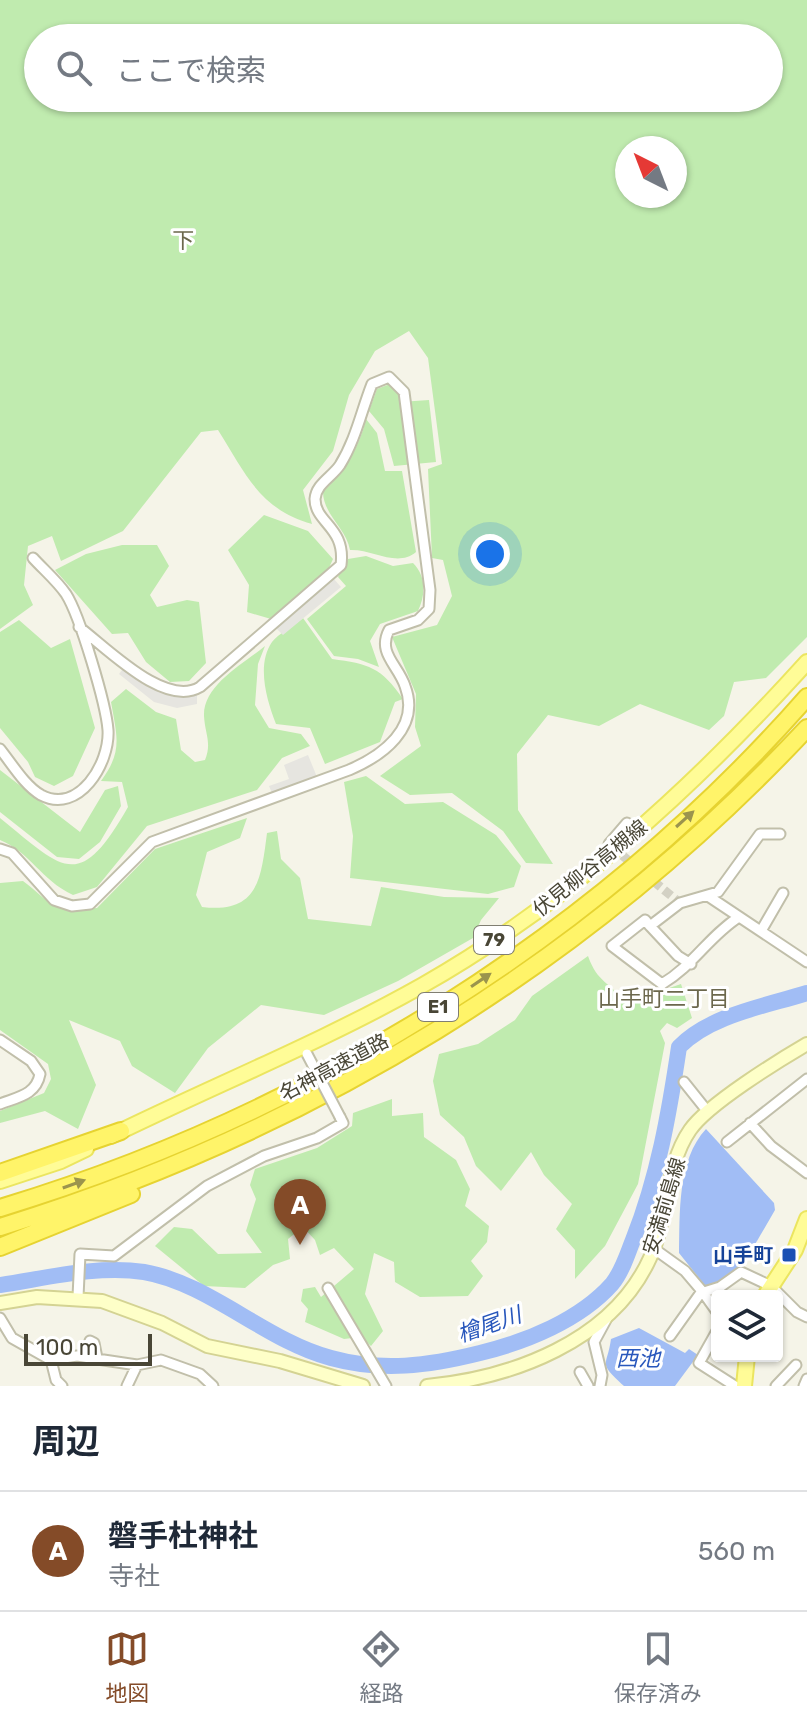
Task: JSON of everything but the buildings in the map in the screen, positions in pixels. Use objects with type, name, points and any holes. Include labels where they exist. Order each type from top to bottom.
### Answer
[{"type":"highway","name":"名神高速道路","points":[[0,1208],[116,1168],[251,1110],[330,1071],[440,1006],[550,932],[612,882],[705,800],[807,697]]},
{"type":"highway","name":"名神高速道路","points":[[0,1227],[177,1165],[369,1072],[503,989],[658,872],[807,728]]},
{"type":"highway","points":[[0,1247],[231,1149],[372,1078],[438,1040],[555,962],[613,917],[658,872]]},
{"type":"highway","points":[[0,1173],[121,1131]]},
{"type":"main road","name":"伏見柳谷高槻線","points":[[0,1181],[61,1161],[121,1131],[305,1050],[424,984],[554,898],[673,799],[746,728],[807,662]]},
{"type":"main road","name":"安満前島線","points":[[427,1386],[486,1377],[520,1367],[572,1341],[610,1310],[632,1287],[653,1248],[684,1140],[708,1112],[807,1044]]},
{"type":"main road","name":"伏見柳谷高槻線","points":[[0,1164],[121,1131]]},
{"type":"main road","points":[[769,1290],[795,1250],[807,1219]]},
{"type":"main road","points":[[0,1303],[77,1293],[132,1310],[207,1346],[280,1361],[363,1386]]},
{"type":"main road","points":[[744,1386],[746,1362]]},
{"type":"street","points":[[0,849],[12,853],[54,900],[72,906],[90,904],[152,842],[349,770],[376,758],[391,746],[403,729],[408,711],[407,689],[386,653],[383,640],[389,630],[418,620],[429,609],[430,590],[404,392],[399,383],[389,377],[372,384],[348,452],[318,488],[316,506],[343,546],[341,565],[332,576],[189,694],[162,690],[79,627]]},
{"type":"street","points":[[0,749],[33,790],[59,800],[83,791],[94,777],[106,747],[108,730],[89,659],[67,595],[33,558]]},
{"type":"street","points":[[89,659],[96,651],[108,649]]},
{"type":"street","points":[[609,844],[627,823]]},
{"type":"street","points":[[650,926],[674,906],[708,896],[724,886],[760,834],[780,834]]},
{"type":"street","points":[[761,931],[783,893]]},
{"type":"street","points":[[708,896],[807,962]]},
{"type":"street","points":[[691,964],[678,956],[645,920],[612,946],[662,984],[691,964],[711,938],[739,917]]},
{"type":"street","points":[[0,1040],[31,1061],[40,1074],[38,1084],[31,1092],[0,1104]]},
{"type":"street","points":[[77,1293],[80,1254],[114,1256],[207,1186],[264,1156],[317,1138],[343,1123],[305,1050]]},
{"type":"street","points":[[727,1142],[807,1079]]},
{"type":"street","points":[[684,1082],[708,1112]]},
{"type":"street","points":[[750,1123],[771,1146],[807,1173]]},
{"type":"street","points":[[653,1248],[685,1271],[711,1303]]},
{"type":"street","points":[[670,1336],[677,1320],[703,1292],[720,1287],[738,1272],[766,1290]]},
{"type":"street","points":[[328,1288],[385,1384]]},
{"type":"street","points":[[783,1302],[807,1317]]},
{"type":"street","points":[[600,1386],[602,1375],[594,1342],[610,1310]]},
{"type":"street","points":[[0,1318],[12,1338],[51,1360],[56,1384]]},
{"type":"street","points":[[90,1341],[94,1343],[97,1358]]},
{"type":"street","points":[[711,1342],[699,1363],[735,1386]]},
{"type":"street","points":[[51,1360],[59,1357],[97,1358],[137,1365],[161,1360],[207,1378],[213,1386]]},
{"type":"street","points":[[127,1386],[137,1365]]},
{"type":"street","points":[[776,1386],[796,1365]]},
{"type":"street","points":[[580,1372],[588,1386]]},
{"type":"street","points":[[804,1386],[807,1379]]},
{"type":"green space","points":[[0,0],[807,0],[807,637],[766,678],[734,682],[724,716],[709,730],[640,704],[599,726],[548,715],[517,754],[518,810],[553,864],[526,863],[503,831],[452,793],[410,795],[380,776],[421,746],[415,727],[416,694],[392,637],[437,625],[452,596],[443,560],[432,558],[428,469],[442,464],[428,358],[409,331],[375,351],[349,395],[333,451],[303,490],[312,524],[279,509],[266,499],[246,475],[218,430],[201,432],[123,531],[61,561],[52,536],[28,546],[24,585],[33,605],[0,629]]},
{"type":"green space","points":[[390,384],[398,390],[400,402],[429,400],[436,462],[394,466],[384,429],[369,411],[377,389]]},
{"type":"green space","points":[[366,419],[377,433],[385,471],[402,471],[416,552],[409,556],[393,558],[350,550],[324,500],[323,492],[350,459]]},
{"type":"green space","points":[[264,515],[308,531],[333,559],[328,570],[271,619],[247,612],[249,585],[228,550]]},
{"type":"green space","points":[[122,545],[157,545],[169,566],[150,595],[157,607],[187,600],[199,602],[206,663],[189,681],[170,682],[146,662],[128,633],[112,634],[55,570],[86,554]]},
{"type":"green space","points":[[366,556],[393,566],[413,563],[423,586],[418,611],[380,624],[370,641],[379,667],[358,659],[334,656],[307,619],[346,586],[338,577],[348,559]]},
{"type":"green space","points":[[303,618],[332,659],[373,669],[388,680],[403,699],[395,702],[380,742],[325,764],[310,728],[276,724],[265,683],[265,661],[272,642]]},
{"type":"green space","points":[[19,620],[51,648],[70,639],[95,728],[73,776],[54,786],[35,777],[28,762],[0,728],[0,632]]},
{"type":"green space","points":[[265,646],[258,664],[255,705],[269,728],[301,734],[310,746],[282,758],[257,790],[147,826],[97,887],[73,895],[52,882],[20,852],[0,840],[0,818],[56,860],[70,864],[83,862],[111,834],[128,807],[122,782],[101,781],[115,752],[116,734],[111,702],[126,689],[156,712],[176,719],[181,750],[195,762],[205,760],[208,743],[204,716],[210,695],[226,676]]},
{"type":"green space","points":[[0,770],[80,832],[105,790],[118,786],[121,806],[100,842],[79,859],[57,857],[0,812]]},
{"type":"green space","points":[[366,776],[405,804],[443,802],[496,835],[521,866],[514,887],[488,894],[350,878],[353,836],[344,782]]},
{"type":"green space","points":[[247,818],[240,838],[207,852],[196,895],[202,907],[221,908],[246,899],[259,878],[267,833],[277,831],[281,859],[300,878],[308,919],[371,926],[381,887],[444,897],[499,898],[481,920],[473,938],[398,981],[324,1015],[261,1005],[208,1048],[175,1093],[132,1066],[120,1041],[69,1020],[96,1085],[78,1129],[45,1111],[0,1123],[0,1111],[44,1093],[51,1079],[48,1064],[0,1030],[0,883],[23,881],[49,902],[62,908],[97,908],[155,849]]},
{"type":"green space","points":[[588,956],[596,972],[625,1003],[681,984],[692,1018],[677,1028],[667,1023],[660,1031],[665,1043],[638,1184],[605,1246],[575,1279],[575,1250],[556,1229],[572,1204],[544,1175],[531,1152],[501,1191],[476,1166],[464,1137],[440,1115],[433,1081],[439,1054],[478,1044],[515,1020],[532,996]]},
{"type":"green space","points":[[392,1099],[392,1116],[423,1113],[424,1137],[456,1160],[470,1189],[465,1206],[489,1226],[487,1242],[471,1261],[483,1276],[468,1296],[420,1297],[395,1282],[394,1262],[374,1253],[365,1294],[383,1331],[371,1346],[361,1337],[344,1339],[305,1322],[308,1309],[301,1301],[303,1289],[315,1287],[321,1297],[354,1269],[334,1248],[320,1255],[315,1240],[303,1227],[288,1239],[290,1259],[273,1265],[245,1288],[204,1286],[155,1246],[174,1227],[192,1229],[218,1254],[262,1253],[246,1231],[256,1199],[250,1185],[255,1169],[317,1148],[352,1126],[353,1113]]},
{"type":"shaded area","points":[[333,578],[341,587],[283,635],[276,628]]},
{"type":"shaded area","points":[[125,666],[173,697],[197,694],[197,704],[177,708],[154,702],[119,674]]},
{"type":"shaded area","points":[[308,755],[317,777],[272,793],[269,786],[289,779],[284,765]]},
{"type":"water","points":[[706,1129],[774,1203],[775,1210],[739,1266],[719,1283],[707,1288],[679,1253],[680,1205],[685,1172],[690,1156]]},
{"type":"water","name":"西池","points":[[639,1328],[685,1353],[689,1349],[698,1355],[675,1386],[624,1386],[607,1368],[611,1339]]},
{"type":"waterway","name":"檜尾川","points":[[0,1285],[90,1271],[144,1272],[192,1288],[307,1350],[368,1365],[405,1366],[442,1361],[516,1343],[568,1319],[599,1297],[619,1274],[642,1216],[656,1169],[679,1047],[722,1019],[807,993]]},
{"type":"tunnel","points":[[612,847],[680,903]]},
{"type":"place","name":"磐手杜神社","points":[[300,1245]]},
{"type":"place","name":"山手町","points":[[789,1255]]},
{"type":"district","name":"下","points":[[183,240]]},
{"type":"district","name":"山手町二丁目","points":[[664,998]]}]
